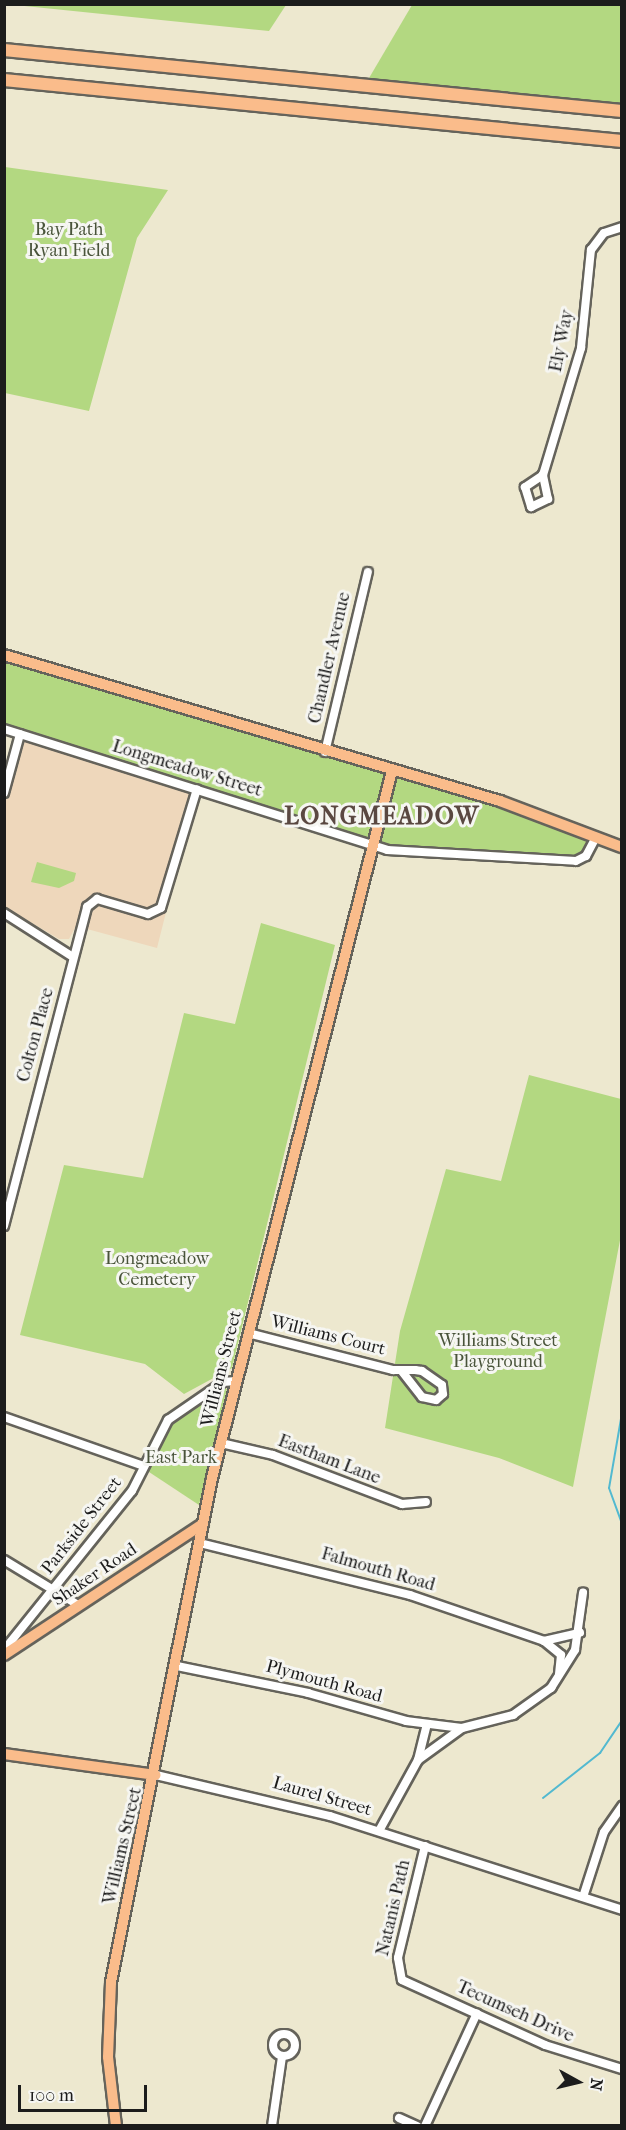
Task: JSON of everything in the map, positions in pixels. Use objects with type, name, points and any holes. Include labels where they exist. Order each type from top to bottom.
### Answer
[{"type":"highway","points":[[4,50],[621,111]]},
{"type":"highway","points":[[4,80],[621,141]]},
{"type":"main road","points":[[4,655],[325,752],[500,801],[621,847]]},
{"type":"main road","name":"Williams Street","points":[[116,2126],[108,2057],[111,1982],[156,1775],[203,1524],[248,1333],[392,771]]},
{"type":"main road","name":"Shaker Road","points":[[4,1655],[203,1524]]},
{"type":"main road","name":"Laurel Street","points":[[4,1754],[156,1775]]},
{"type":"street","name":"Ely Way","points":[[543,475],[584,334],[591,249],[604,233],[621,227]]},
{"type":"street","name":"Chandler Avenue","points":[[325,752],[368,572]]},
{"type":"street","name":"Longmeadow Street","points":[[4,729],[373,845],[576,861],[586,856],[596,837]]},
{"type":"street","points":[[4,793],[20,734]]},
{"type":"street","name":"Colton Place","points":[[4,1226],[73,957],[93,900],[158,911],[197,789]]},
{"type":"street","points":[[4,913],[73,957]]},
{"type":"street","name":"Williams Court","points":[[248,1333],[401,1370],[422,1371],[442,1385],[442,1394],[436,1400],[422,1397],[401,1370]]},
{"type":"street","name":"Parkside Street","points":[[4,1650],[128,1497],[171,1416],[223,1382],[236,1381]]},
{"type":"street","points":[[4,1417],[144,1466]]},
{"type":"street","name":"Eastham Lane","points":[[221,1443],[273,1455],[402,1504],[426,1502]]},
{"type":"street","name":"Falmouth Road","points":[[200,1543],[392,1590],[544,1641]]},
{"type":"street","points":[[4,1560],[55,1587],[78,1605]]},
{"type":"street","points":[[418,1760],[462,1728],[520,1712],[556,1682],[580,1633],[583,1593]]},
{"type":"street","points":[[544,1641],[580,1633]]},
{"type":"street","points":[[544,1641],[561,1655],[556,1682]]},
{"type":"street","name":"Plymouth Road","points":[[177,1666],[428,1725],[462,1728]]},
{"type":"street","points":[[379,1831],[418,1760],[428,1725]]},
{"type":"street","name":"Laurel Street","points":[[156,1775],[379,1831],[621,1910]]},
{"type":"street","points":[[583,1897],[604,1832],[621,1806]]},
{"type":"street","name":"Natanis Path","points":[[400,1977],[398,1958],[425,1846]]},
{"type":"street","name":"Tecumseh Drive","points":[[400,1977],[554,2049],[621,2069]]},
{"type":"street","points":[[425,2126],[477,2013]]},
{"type":"street","points":[[272,2126],[282,2057]]},
{"type":"street","points":[[399,2118],[417,2126]]},
{"type":"shaded area","points":[[20,734],[197,789],[157,948],[76,926],[69,939],[59,939],[5,907],[5,794]]},
{"type":"green space","points":[[5,4],[286,4],[286,5],[269,31]]},
{"type":"green space","points":[[412,5],[621,5],[621,115],[362,90]]},
{"type":"green space","name":"Bay Path Ryan Field","points":[[5,167],[168,190],[137,238],[89,411],[5,393]]},
{"type":"green space","points":[[4,655],[464,792],[596,837],[582,860],[404,851],[5,729]]},
{"type":"green space","points":[[37,862],[76,873],[74,881],[59,888],[31,882]]},
{"type":"green space","name":"Longmeadow Cemetery","points":[[261,923],[335,945],[232,1368],[184,1394],[145,1364],[20,1335],[64,1165],[143,1178],[184,1013],[235,1024]]},
{"type":"green space","name":"Williams Street Playground","points":[[529,1075],[621,1099],[621,1235],[573,1487],[499,1458],[385,1428],[400,1331],[446,1169],[501,1181]]},
{"type":"green space","name":"East Park","points":[[222,1386],[227,1389],[199,1505],[146,1470],[174,1417]]},
{"type":"waterway","points":[[622,1413],[609,1488],[622,1524]]},
{"type":"waterway","points":[[543,1798],[600,1753],[622,1720]]},
{"type":"district","name":"LONGMEADOW","points":[[382,817]]}]
